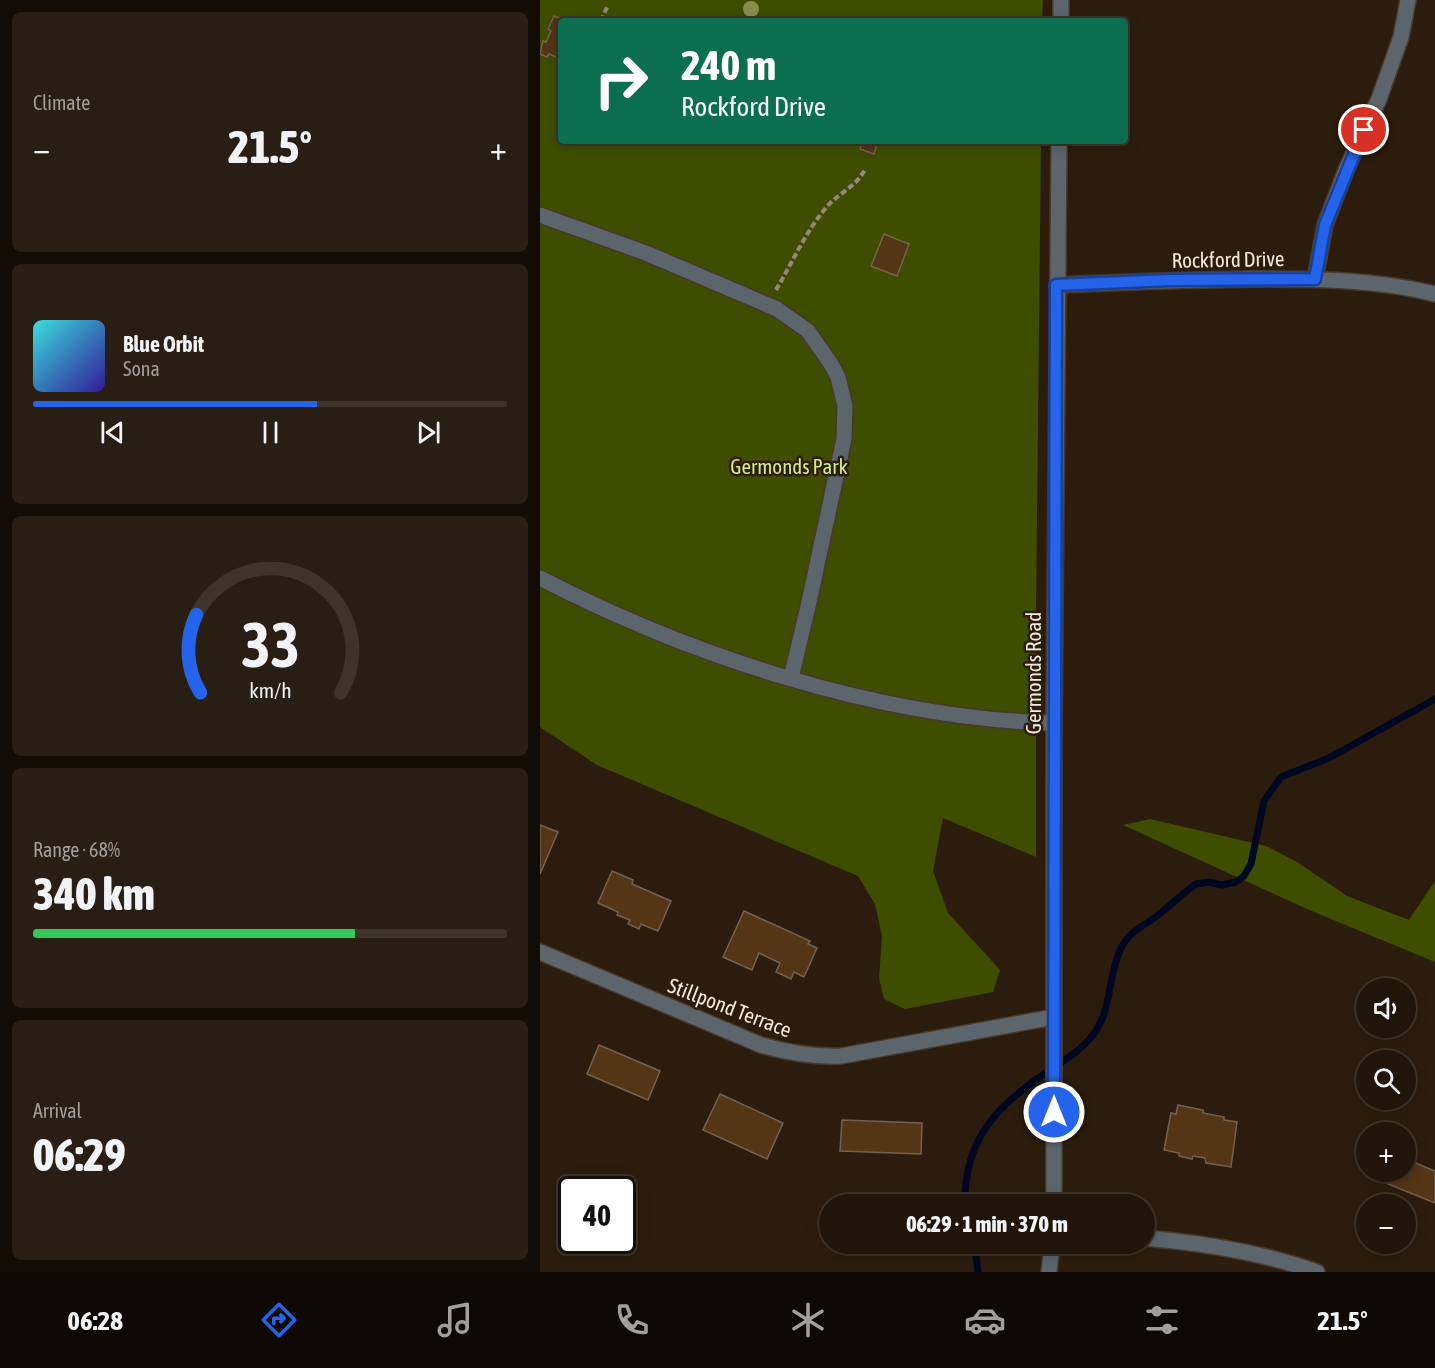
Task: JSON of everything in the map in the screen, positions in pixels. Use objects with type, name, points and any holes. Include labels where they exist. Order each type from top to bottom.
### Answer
[{"type":"street","points":[[1061,0],[1061,18]]},
{"type":"street","points":[[1315,279],[1325,225],[1346,170],[1383,87],[1401,37],[1408,0]]},
{"type":"street","name":"Germonds Road","points":[[1054,1194],[1056,285],[1059,144]]},
{"type":"street","points":[[540,215],[646,254],[787,315],[808,331],[824,352],[838,377],[845,406],[844,439],[791,678]]},
{"type":"street","name":"Rockford Drive","points":[[1056,285],[1171,280],[1315,279],[1402,285],[1435,294]]},
{"type":"street","points":[[540,578],[645,628],[721,656],[791,678],[870,698],[952,714],[997,721],[1054,723]]},
{"type":"street","name":"Stillpond Terrace","points":[[540,952],[741,1037],[770,1048],[799,1055],[841,1056],[1054,1017]]},
{"type":"street","points":[[1155,1239],[1232,1248],[1286,1261],[1317,1272]]},
{"type":"street","points":[[1049,1272],[1051,1254]]},
{"type":"path","points":[[602,18],[608,5]]},
{"type":"path","points":[[775,293],[808,233],[826,207],[856,182],[865,170]]},
{"type":"green space","name":"Germonds Park","points":[[540,0],[1043,0],[1042,18],[558,18],[558,144],[1041,144],[1036,857],[943,818],[933,871],[948,913],[1000,970],[993,992],[905,1009],[884,999],[879,978],[882,936],[875,904],[858,876],[597,765],[540,727]]},
{"type":"green space","points":[[1150,819],[1266,846],[1297,862],[1347,896],[1409,920],[1435,881],[1435,962],[1307,909],[1123,825]]},
{"type":"building","points":[[554,16],[559,18],[558,58],[549,54],[547,57],[540,54],[543,41],[546,42],[551,31],[548,29]]},
{"type":"building","points":[[862,144],[877,144],[874,154],[860,149]]},
{"type":"building","points":[[884,234],[909,244],[897,276],[871,266]]},
{"type":"building","points":[[540,825],[558,832],[540,874]]},
{"type":"building","points":[[612,871],[633,880],[632,884],[671,901],[658,931],[641,924],[639,929],[628,924],[630,920],[598,903]]},
{"type":"building","points":[[744,911],[810,941],[808,944],[817,948],[804,977],[794,972],[791,979],[776,972],[780,963],[759,953],[752,970],[723,957]]},
{"type":"building","points":[[599,1045],[660,1071],[648,1100],[587,1074]]},
{"type":"building","points":[[720,1094],[783,1123],[767,1159],[703,1130]]},
{"type":"building","points":[[1178,1105],[1203,1110],[1203,1113],[1237,1122],[1231,1167],[1206,1163],[1205,1158],[1193,1156],[1192,1159],[1164,1150],[1171,1113],[1176,1114]]},
{"type":"building","points":[[842,1120],[922,1123],[921,1154],[840,1151]]},
{"type":"building","points":[[1416,1163],[1435,1171],[1435,1203],[1383,1182],[1416,1182]]},
{"type":"waterway","points":[[965,1194],[970,1161],[986,1127],[1013,1098],[1077,1051],[1099,1026],[1106,1006],[1115,963],[1122,946],[1130,935],[1196,884],[1209,882],[1222,885],[1236,882],[1244,876],[1251,864],[1264,801],[1281,777],[1329,758],[1435,699]]},
{"type":"waterway","points":[[976,1254],[978,1272]]},
{"type":"route","points":[[1054,1112],[1056,285],[1171,280],[1315,279],[1325,225],[1364,130]]}]
